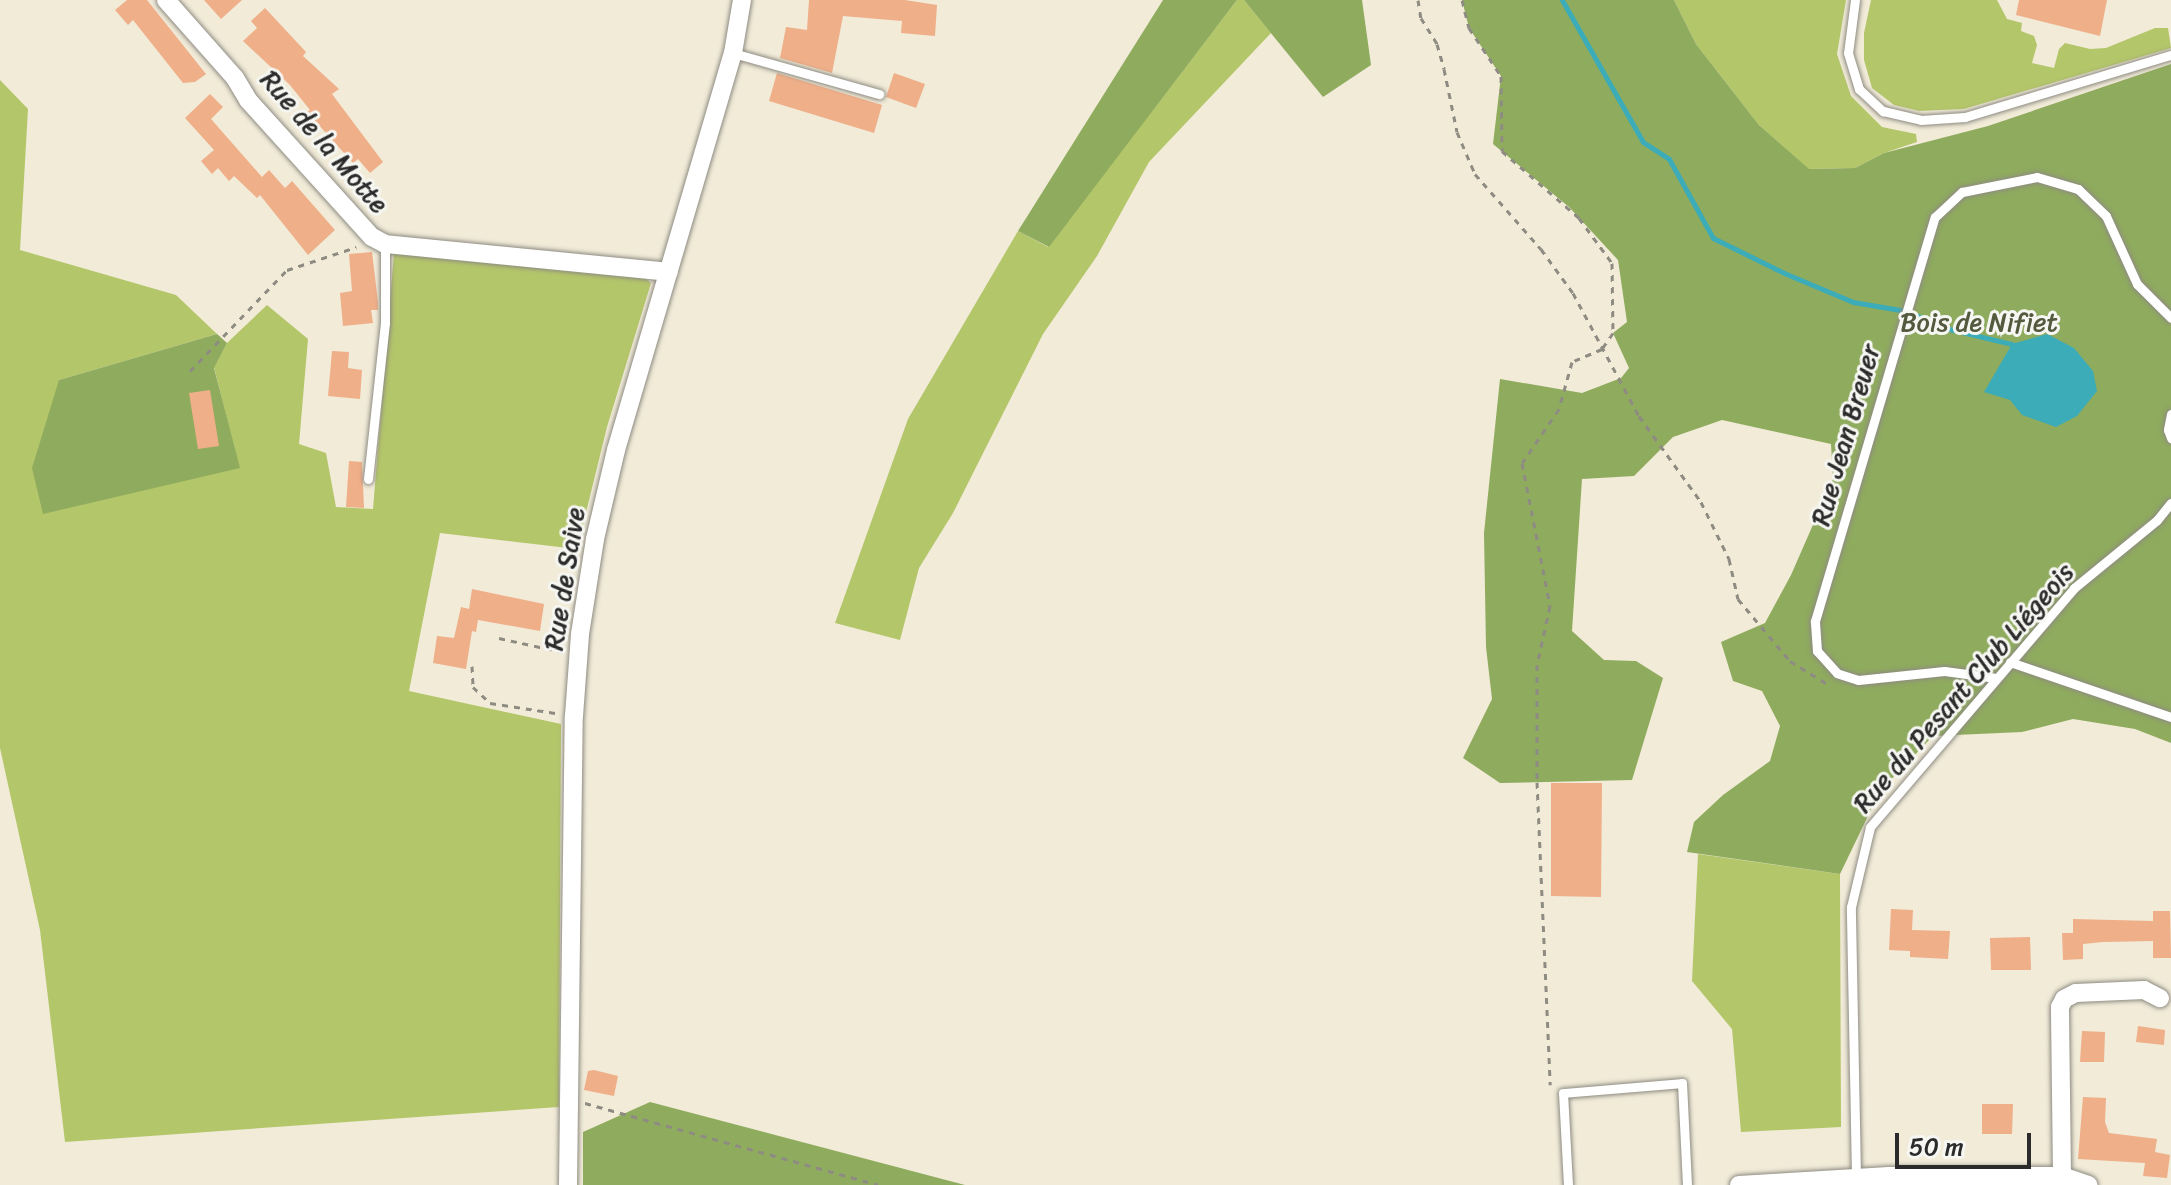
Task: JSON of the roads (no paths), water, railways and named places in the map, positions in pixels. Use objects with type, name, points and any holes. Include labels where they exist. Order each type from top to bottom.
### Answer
[{"type":"street","name":"Rue de la Motte","points":[[166,0],[235,78],[248,100],[378,240],[669,272]]},
{"type":"street","name":"Rue de Saive","points":[[568,1185],[574,716],[578,655],[595,539],[612,465],[733,53],[742,0]]},
{"type":"street","points":[[2062,1176],[2060,1007],[2064,999],[2076,993],[2144,990],[2160,998]]},
{"type":"street","points":[[1739,1185],[1856,1176],[1932,1180],[2062,1176],[2088,1185]]},
{"type":"lane","points":[[1855,0],[1848,53],[1859,89],[1883,111],[1921,120],[1965,117],[2171,55]]},
{"type":"lane","points":[[733,53],[879,94]]},
{"type":"lane","name":"Rue Jean Breuer","points":[[1996,678],[1944,671],[1858,680],[1837,673],[1817,651],[1815,621],[1935,217],[1962,192],[2037,177],[2078,189],[2106,216],[2137,284],[2171,318]]},
{"type":"lane","points":[[368,479],[385,323],[378,240]]},
{"type":"lane","points":[[2171,414],[2168,430],[2171,438]]},
{"type":"lane","name":"Rue du Pesant Club Liégeois","points":[[1856,1176],[1851,907],[1870,827],[2074,588],[2157,520],[2171,503]]},
{"type":"lane","points":[[2010,662],[2171,717]]},
{"type":"lane","points":[[1568,1185],[1563,1093],[1682,1083],[1687,1185]]},
{"type":"water","points":[[2047,334],[2074,348],[2093,371],[2097,391],[2077,416],[2056,427],[2022,415],[2010,400],[1984,392],[2012,344]]},
{"type":"waterway","points":[[1562,0],[1643,142],[1669,159],[1713,238],[1853,302],[1906,311],[1949,329],[2012,344]]},
{"type":"park label","name":"Bois de Nifiet","points":[[1979,323]]}]
